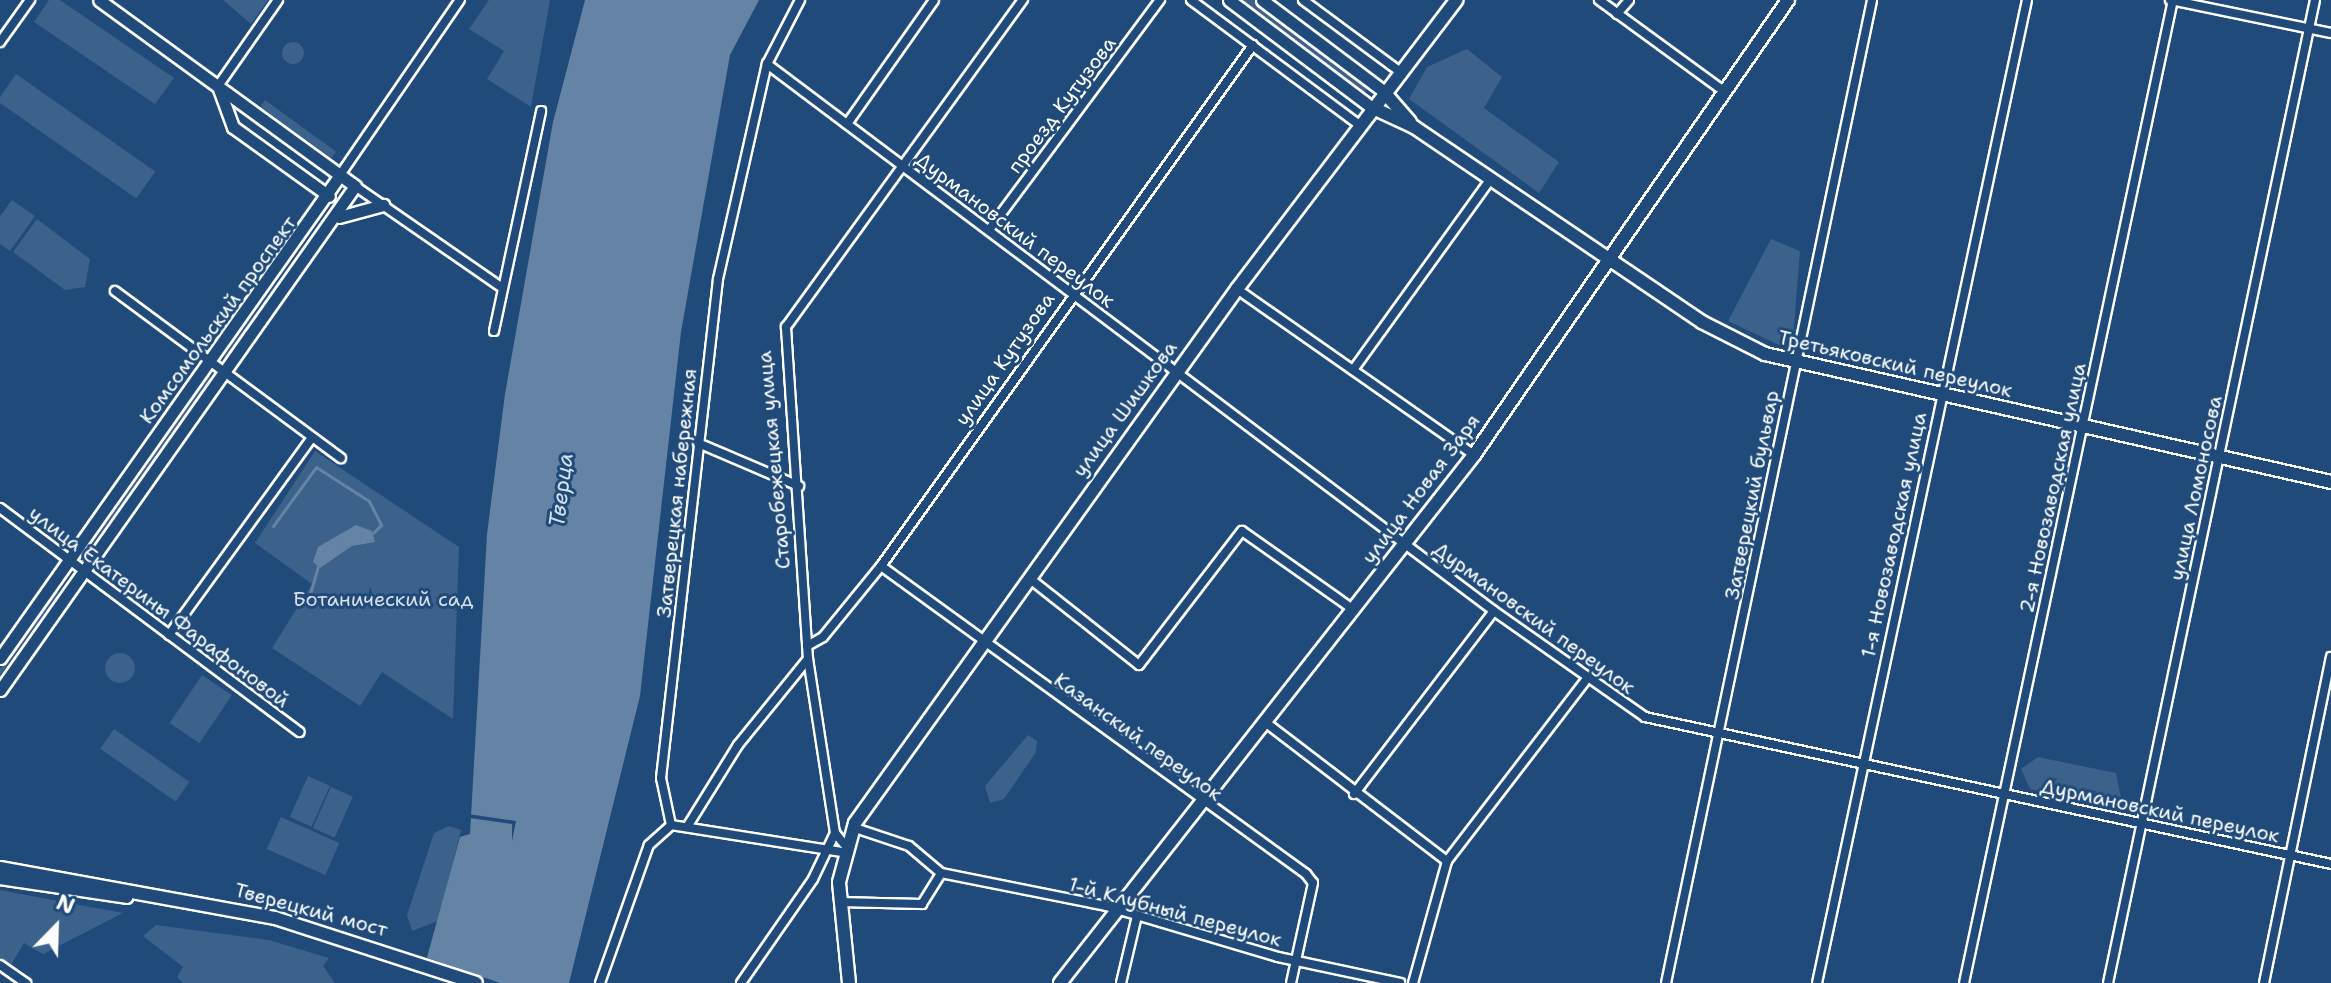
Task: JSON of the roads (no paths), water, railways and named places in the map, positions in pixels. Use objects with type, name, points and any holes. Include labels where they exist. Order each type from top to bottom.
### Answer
[{"type":"main road","name":"улица Шишкова","points":[[839,848],[1237,289],[1383,91],[1456,0]]},
{"type":"main road","name":"улица Новая Заря","points":[[1060,983],[1474,455],[1611,264],[1788,0]]},
{"type":"main road","name":"Третьяковский переулок","points":[[1383,91],[1414,127]]},
{"type":"main road","name":"Третьяковский переулок","points":[[1371,107],[1414,127],[1611,264],[1727,336],[1794,365],[2331,482]]},
{"type":"main road","points":[[839,848],[839,902],[849,983]]},
{"type":"main road","points":[[0,868],[131,893]]},
{"type":"main road","points":[[0,878],[131,893]]},
{"type":"main road","name":"Тверецкий мост","points":[[131,893],[306,934],[452,983]]},
{"type":"main road","name":"Тверецкий мост","points":[[131,893],[298,924],[476,983]]},
{"type":"street","points":[[0,42],[30,0]]},
{"type":"street","points":[[99,0],[355,186],[501,287]]},
{"type":"street","points":[[218,86],[278,0]]},
{"type":"street","name":"Комсомольский проспект","points":[[0,658],[329,196],[340,175],[460,0]]},
{"type":"street","name":"Затверецкая набережная","points":[[671,825],[661,778],[698,443],[736,181],[767,64],[800,0]]},
{"type":"street","points":[[847,124],[934,0]]},
{"type":"street","name":"Старобежецкая улица","points":[[839,848],[808,659],[799,486],[786,327],[1023,0]]},
{"type":"street","name":"проезд Кутузова","points":[[989,230],[1160,0]]},
{"type":"street","points":[[1191,0],[1358,124]]},
{"type":"street","name":"Третьяковский переулок","points":[[1229,0],[1371,107]]},
{"type":"street","name":"Третьяковский переулок","points":[[1262,0],[1383,91]]},
{"type":"street","points":[[1303,0],[1399,71]]},
{"type":"street","points":[[1599,0],[1725,92]]},
{"type":"street","points":[[1617,14],[1629,0]]},
{"type":"street","name":"Затверецкий бульвар","points":[[1666,983],[1794,365],[1875,0]]},
{"type":"street","name":"1-я Новозаводская улица","points":[[1817,983],[2027,0]]},
{"type":"street","points":[[2172,0],[2331,33]]},
{"type":"street","name":"2-я Новозаводская улица","points":[[1964,983],[2172,0]]},
{"type":"street","name":"улица Ломоносова","points":[[2108,983],[2315,0]]},
{"type":"street","name":"улица Кутузова","points":[[807,646],[823,637],[881,566],[1072,291],[1253,45]]},
{"type":"street","name":"Дурмановский переулок","points":[[767,64],[1586,680],[1664,725],[1719,733],[2331,864]]},
{"type":"street","points":[[218,86],[233,127],[329,196]]},
{"type":"street","points":[[494,331],[541,111]]},
{"type":"street","points":[[1353,370],[1490,180]]},
{"type":"street","name":"Комсомольский проспект","points":[[0,690],[336,221],[355,186]]},
{"type":"street","name":"Комсомольский проспект","points":[[336,221],[356,207],[383,205]]},
{"type":"street","points":[[310,223],[322,223],[326,234]]},
{"type":"street","points":[[1237,289],[1474,455]]},
{"type":"street","points":[[115,291],[310,440],[341,458]]},
{"type":"street","points":[[169,635],[310,440]]},
{"type":"street","points":[[698,443],[799,486]]},
{"type":"street","name":"улица Екатерины Фарафоновой","points":[[0,508],[299,732]]},
{"type":"street","points":[[1029,578],[1139,665],[1242,531],[1354,610]]},
{"type":"street","name":"Казанский переулок","points":[[881,566],[1200,804],[1313,883],[1296,961]]},
{"type":"street","points":[[1354,794],[1494,611]]},
{"type":"street","points":[[2264,983],[2328,686],[2331,657]]},
{"type":"street","points":[[687,827],[738,745],[808,659]]},
{"type":"street","points":[[1413,983],[1447,861],[1586,680]]},
{"type":"street","points":[[1265,722],[1354,794],[1447,861]]},
{"type":"street","points":[[600,983],[649,845],[671,825],[839,848]]},
{"type":"street","name":"1-й Клубный переулок","points":[[852,827],[909,846],[941,873],[1118,910],[1296,961],[1400,983]]},
{"type":"street","name":"улица Шишкова","points":[[741,983],[839,848]]},
{"type":"street","points":[[839,902],[922,904],[941,873]]},
{"type":"street","points":[[1121,983],[1137,916]]},
{"type":"street","points":[[1291,983],[1296,961]]},
{"type":"street","points":[[0,965],[26,983]]},
{"type":"water","name":"Тверца","points":[[585,0],[759,0],[730,55],[681,332],[640,696],[569,983],[420,983],[460,837],[470,834],[487,534],[505,394],[553,122]]},
{"type":"water","points":[[356,525],[372,531],[375,542],[352,546],[320,568],[313,562],[318,547]]},
{"type":"waterway","points":[[273,526],[316,467],[369,501],[381,525],[373,533]]},
{"type":"waterway","points":[[308,601],[318,566]]},
{"type":"park label","name":"Ботанический сад","points":[[383,599]]}]
